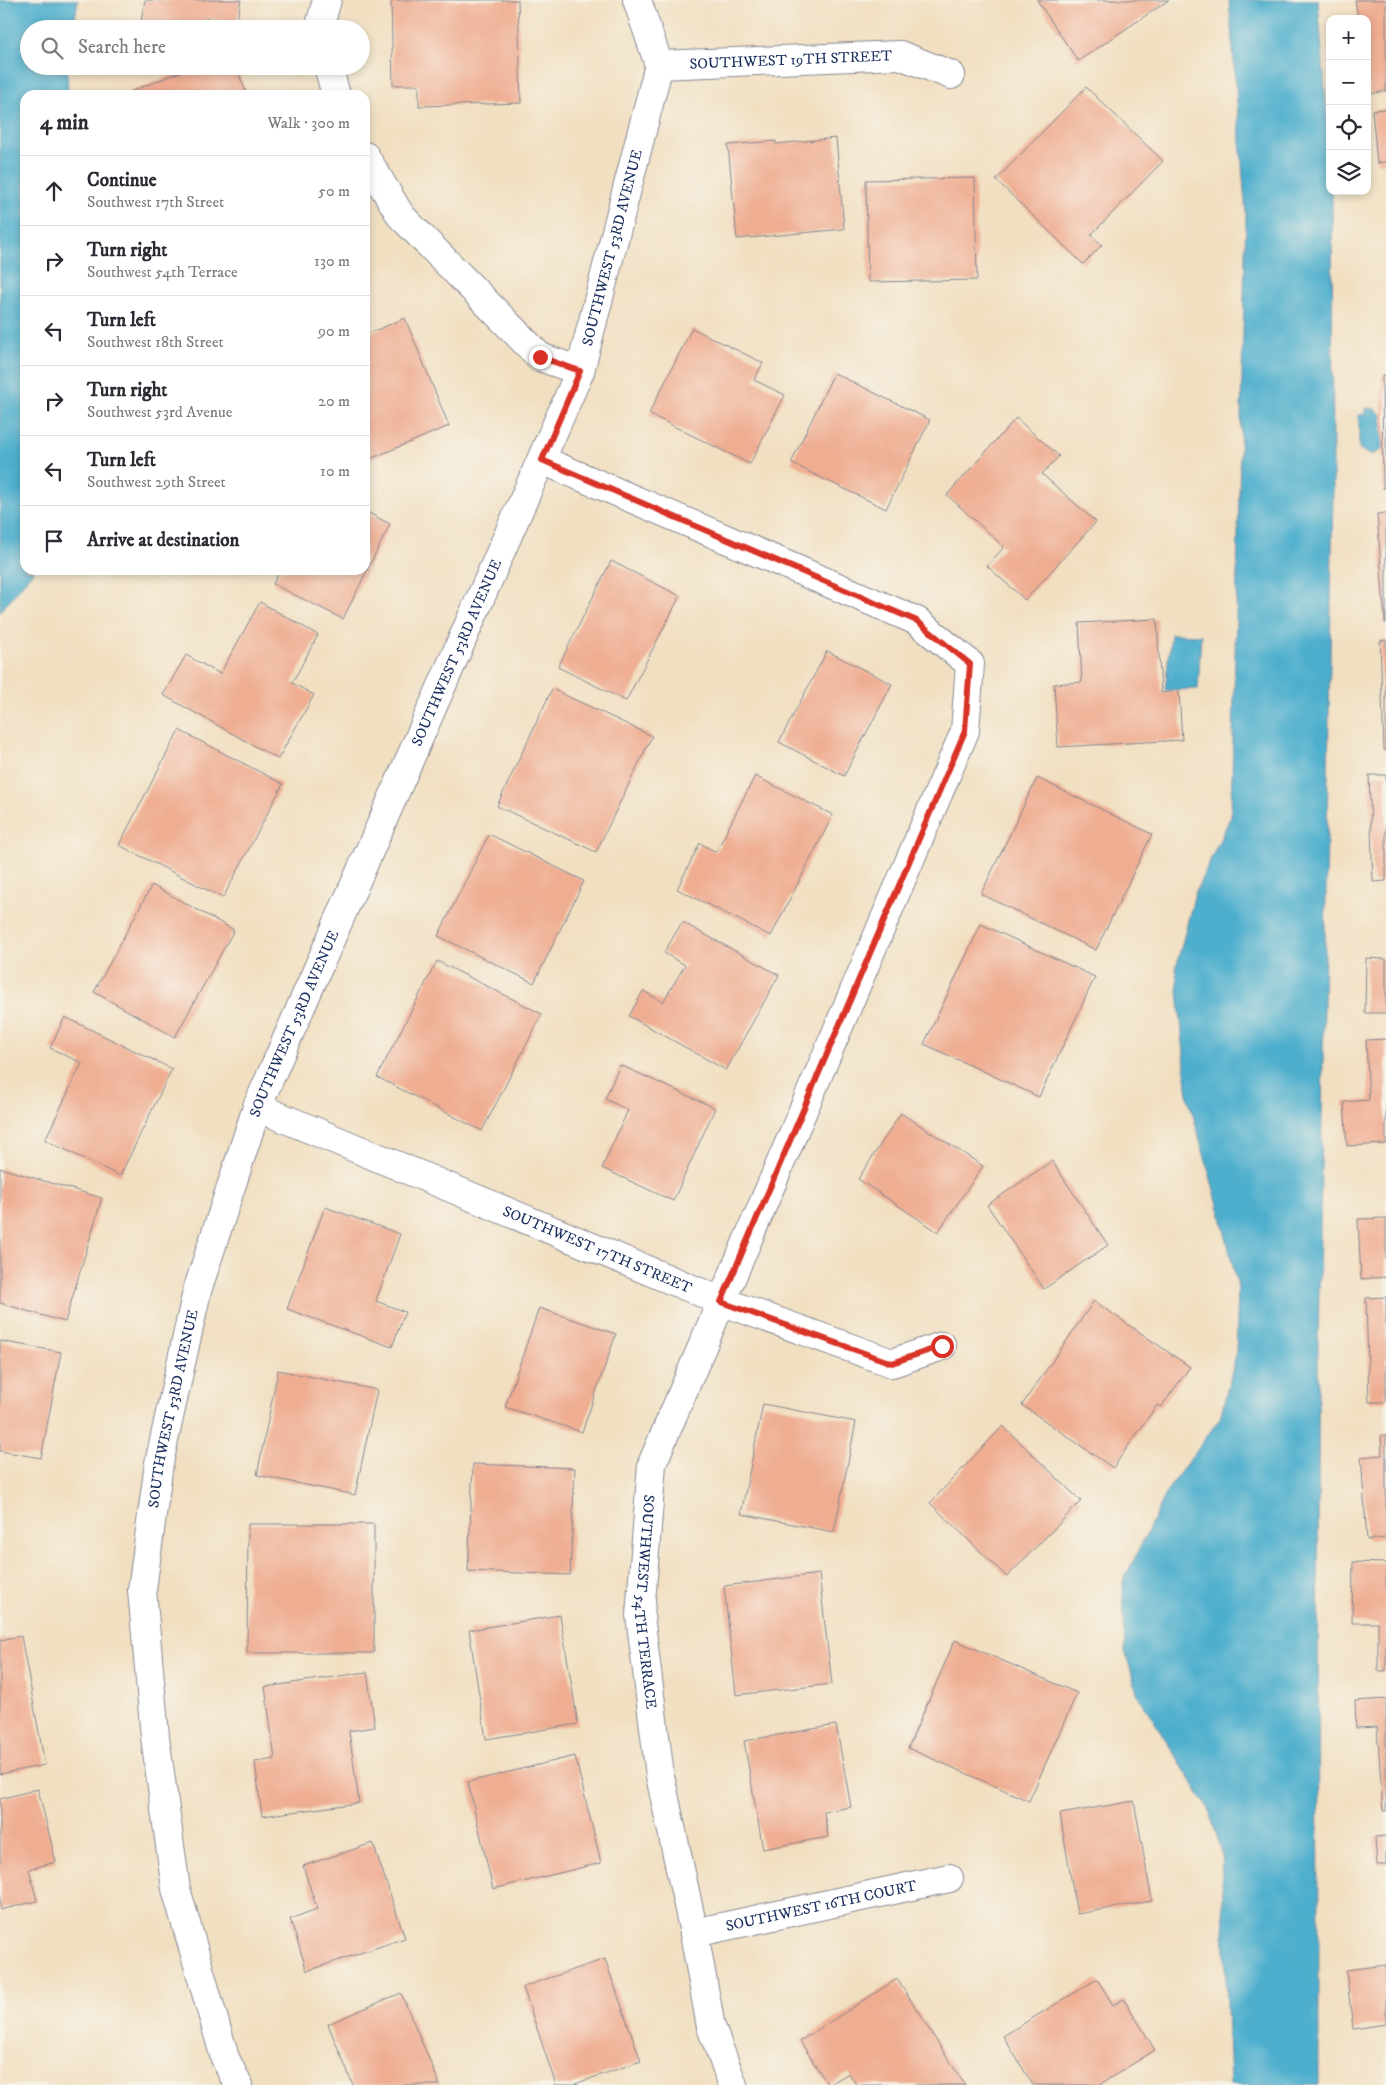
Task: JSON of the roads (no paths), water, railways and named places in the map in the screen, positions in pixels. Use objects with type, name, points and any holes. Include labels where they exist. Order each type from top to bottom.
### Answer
[{"type":"street","points":[[321,20],[327,0]]},
{"type":"street","points":[[637,0],[659,65]]},
{"type":"street","name":"SOUTHWEST 19TH STREET","points":[[659,65],[900,55],[951,75]]},
{"type":"street","name":"SOUTHWEST 53RD AVENUE","points":[[238,2085],[225,2058],[176,1889],[155,1737],[142,1590],[159,1463],[197,1291],[257,1107],[580,371],[659,65]]},
{"type":"street","points":[[330,75],[335,90]]},
{"type":"street","points":[[370,164],[401,216],[540,357],[580,371]]},
{"type":"street","name":"SOUTHWEST 54TH TERRACE","points":[[542,460],[917,621],[970,664],[965,731],[652,1464],[640,1615],[660,1776],[712,2027],[733,2085]]},
{"type":"street","name":"SOUTHWEST 17TH STREET","points":[[257,1107],[721,1302],[892,1363],[942,1346]]},
{"type":"street","name":"SOUTHWEST 16TH COURT","points":[[694,1933],[949,1878]]},
{"type":"water","points":[[0,0],[78,0],[75,20],[20,20],[20,75],[67,75],[68,90],[20,90],[20,575],[30,575],[0,612]]},
{"type":"water","points":[[1229,0],[1318,0],[1326,102],[1326,195],[1332,195],[1333,489],[1318,1345],[1319,2085],[1230,2085],[1221,1849],[1208,1808],[1138,1695],[1125,1651],[1123,1582],[1169,1488],[1220,1418],[1236,1355],[1238,1287],[1218,1204],[1188,1097],[1176,968],[1195,893],[1231,816],[1246,215]]},
{"type":"water","points":[[1365,408],[1375,409],[1383,416],[1383,449],[1371,454],[1365,453],[1359,448],[1359,415],[1365,414]]},
{"type":"water","points":[[1171,634],[1201,635],[1198,689],[1165,690]]}]
